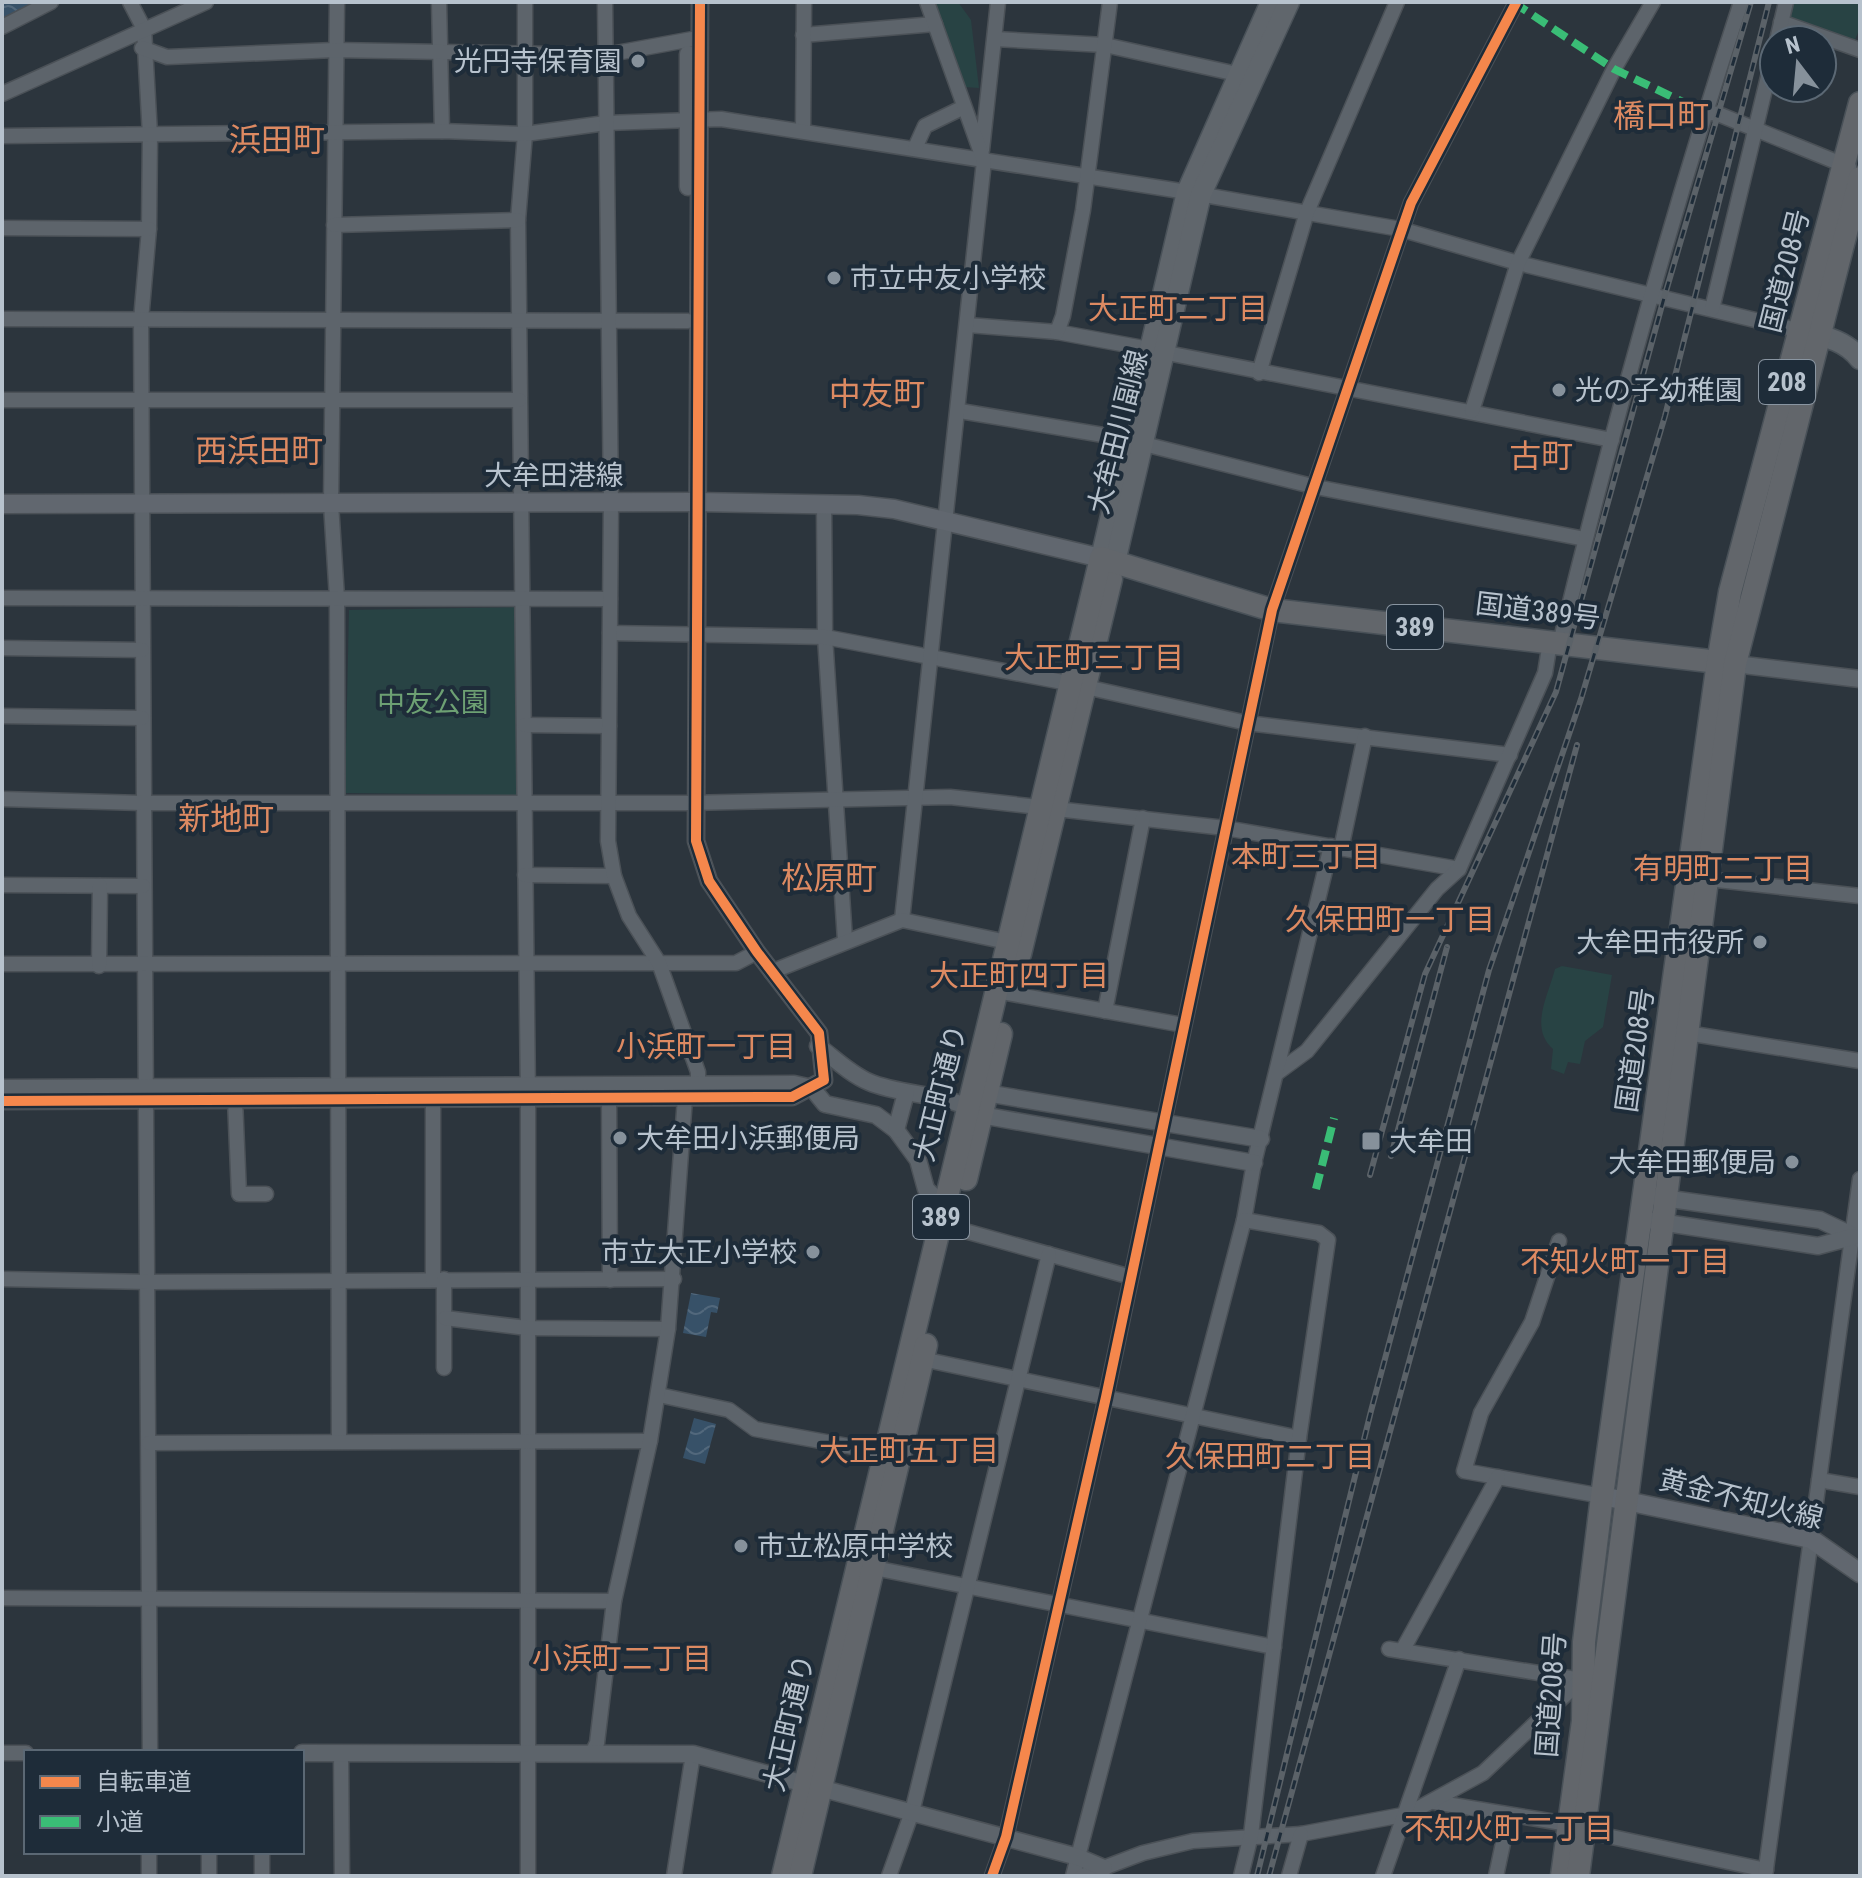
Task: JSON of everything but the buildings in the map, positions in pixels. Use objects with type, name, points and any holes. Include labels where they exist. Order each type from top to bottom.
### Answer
[{"type":"highway","name":"国道208号","points":[[1655,1196],[1687,1033],[1708,879],[1727,663],[1730,592],[1810,333],[1854,172],[1860,103]]},
{"type":"highway","name":"国道389号","points":[[1108,560],[1272,610],[1727,663]]},
{"type":"highway","name":"大正町通り","points":[[783,1876],[813,1786],[874,1568],[891,1454],[922,1359],[1003,993],[1108,560]]},
{"type":"highway","name":"国道208号","points":[[1562,1876],[1576,1828],[1604,1682],[1655,1196],[1727,663]]},
{"type":"highway","name":"大正町通り","points":[[1003,993],[1007,942],[1048,806]]},
{"type":"highway","name":"大正町通り","points":[[800,1876],[813,1786],[891,1454],[952,1216]]},
{"type":"highway","name":"国道208号","points":[[1578,1876],[1576,1828],[1583,1721],[1581,1680],[1602,1496],[1652,1221]]},
{"type":"main road","name":"大牟田川副線","points":[[1108,560],[1194,193],[1237,74],[1271,2]]},
{"type":"main road","name":"大牟田川副線","points":[[1194,193],[1289,2]]},
{"type":"main road","points":[[1810,333],[1851,348],[1860,359]]},
{"type":"main road","name":"大牟田港線","points":[[2,504],[824,504],[894,509],[1108,560]]},
{"type":"main road","name":"黄金不知火線","points":[[1602,1496],[1811,1539],[1860,1573]]},
{"type":"street","points":[[2,27],[51,2]]},
{"type":"street","points":[[130,2],[144,29],[142,48],[150,135],[149,229],[141,320],[150,1750]]},
{"type":"street","points":[[2,94],[206,2]]},
{"type":"street","points":[[337,2],[331,504],[337,598],[335,963],[339,1441]]},
{"type":"street","points":[[439,2],[442,131]]},
{"type":"street","points":[[525,2],[525,134],[518,220],[520,502],[525,598],[528,1092],[525,1440],[528,1876]]},
{"type":"street","points":[[592,1753],[597,1743],[614,1601],[659,1395],[674,1279],[685,1098],[698,1085],[698,1072],[659,963],[629,916],[614,876],[608,841],[611,503],[606,319],[605,2]]},
{"type":"street","points":[[689,2],[695,121],[691,802],[701,862],[754,954],[812,1041],[867,1081],[906,1093],[978,1104],[1163,1124],[1261,1139]]},
{"type":"street","points":[[693,38],[700,2]]},
{"type":"street","points":[[803,130],[804,2]]},
{"type":"street","points":[[927,2],[983,156]]},
{"type":"street","points":[[902,920],[960,411],[998,2]]},
{"type":"street","points":[[1057,332],[1063,316],[1087,176],[1110,2]]},
{"type":"street","points":[[1259,373],[1307,212],[1397,2]]},
{"type":"street","points":[[1472,411],[1518,263],[1614,69],[1653,2]]},
{"type":"street","points":[[1786,2],[1781,22],[1860,50]]},
{"type":"street","points":[[992,1876],[1006,1837],[1106,1397],[1272,610],[1316,487],[1400,229],[1516,3]]},
{"type":"street","points":[[1277,1073],[1307,1051],[1437,889],[1459,869],[1510,755],[1555,643],[1704,112],[1738,3]]},
{"type":"street","points":[[803,35],[935,24]]},
{"type":"street","points":[[142,48],[167,57],[335,50],[605,55],[693,38]]},
{"type":"street","points":[[995,39],[1105,45],[1237,74]]},
{"type":"street","points":[[1712,309],[1762,104]]},
{"type":"street","points":[[915,148],[925,126],[964,107]]},
{"type":"street","points":[[1704,112],[1718,114],[1854,172]]},
{"type":"street","points":[[692,502],[688,321],[695,121]]},
{"type":"street","points":[[2,136],[442,131],[525,134],[606,123],[695,121],[803,130],[983,156],[1400,229],[1518,263],[1810,333]]},
{"type":"street","points":[[334,225],[518,220]]},
{"type":"street","points":[[2,228],[149,229]]},
{"type":"street","points":[[2,319],[688,321]]},
{"type":"street","points":[[968,325],[1057,332],[1612,440]]},
{"type":"street","points":[[2,400],[519,400]]},
{"type":"street","points":[[960,411],[1136,442],[1316,487],[1585,539]]},
{"type":"street","points":[[824,504],[825,637],[845,940]]},
{"type":"street","points":[[2,598],[142,601],[610,599]]},
{"type":"street","points":[[610,633],[825,637],[1076,685],[1247,723],[1510,755]]},
{"type":"street","points":[[2,648],[142,650]]},
{"type":"street","points":[[1727,663],[1860,679]]},
{"type":"street","points":[[2,716],[142,718]]},
{"type":"street","points":[[525,725],[609,726]]},
{"type":"street","points":[[1073,1876],[1142,1620],[1244,1220],[1254,1163],[1365,736]]},
{"type":"street","points":[[2,799],[142,803],[691,802],[914,797],[1048,806],[1225,828],[1459,869]]},
{"type":"street","points":[[1105,1011],[1143,818]]},
{"type":"street","points":[[525,875],[614,876]]},
{"type":"street","points":[[1708,879],[1860,896]]},
{"type":"street","points":[[2,885],[143,886]]},
{"type":"street","points":[[99,966],[100,886]]},
{"type":"street","points":[[771,972],[845,940],[902,920],[1007,942]]},
{"type":"street","points":[[2,964],[736,963],[754,954]]},
{"type":"street","points":[[2,1101],[144,1095],[528,1092],[609,1098],[792,1097],[824,1080],[819,1033],[754,954]]},
{"type":"street","points":[[1003,993],[1183,1025]]},
{"type":"street","points":[[1687,1033],[1860,1061]]},
{"type":"street","points":[[2,1088],[235,1100],[338,1093],[433,1099],[528,1092],[794,1084],[812,1088],[825,1104],[876,1115],[896,1130],[918,1160],[926,1189],[952,1216],[1049,1254],[1131,1277]]},
{"type":"street","points":[[896,1130],[906,1093]]},
{"type":"street","points":[[609,1098],[610,1280]]},
{"type":"street","points":[[433,1099],[438,1279],[445,1318],[444,1368]]},
{"type":"street","points":[[235,1100],[239,1194],[266,1194]]},
{"type":"street","points":[[978,1104],[1159,1148],[1254,1163]]},
{"type":"street","points":[[1434,1802],[1576,1828],[1765,1873],[1856,1238],[1860,1179]]},
{"type":"street","points":[[1655,1196],[1820,1220],[1856,1238]]},
{"type":"street","points":[[1241,1876],[1251,1835],[1299,1438],[1328,1240],[1319,1233],[1244,1220]]},
{"type":"street","points":[[1652,1221],[1818,1246],[1856,1238]]},
{"type":"street","points":[[1559,1241],[1532,1322],[1481,1413],[1464,1471],[1602,1496]]},
{"type":"street","points":[[889,1876],[912,1812],[1049,1254]]},
{"type":"street","points":[[2,1279],[149,1282],[338,1278],[674,1279]]},
{"type":"street","points":[[445,1318],[527,1328],[668,1329]]},
{"type":"street","points":[[922,1359],[1299,1438]]},
{"type":"street","points":[[659,1395],[729,1410],[755,1429],[891,1454]]},
{"type":"street","points":[[149,1443],[650,1441]]},
{"type":"street","points":[[1498,1477],[1395,1650],[1604,1682]]},
{"type":"street","points":[[1819,1480],[1860,1487]]},
{"type":"street","points":[[874,1568],[1274,1647]]},
{"type":"street","points":[[2,1598],[149,1601],[528,1598],[614,1601]]},
{"type":"street","points":[[1383,1876],[1408,1814],[1459,1659]]},
{"type":"street","points":[[1082,1876],[1193,1841],[1301,1834],[1408,1814],[1462,1787],[1504,1756],[1581,1680]]},
{"type":"street","points":[[2,1753],[24,1753]]},
{"type":"street","points":[[304,1753],[693,1754],[1006,1837],[1078,1857],[1104,1868]]},
{"type":"street","points":[[341,1753],[342,1876]]},
{"type":"street","points":[[674,1876],[693,1754]]},
{"type":"street","points":[[1496,1876],[1509,1815]]},
{"type":"street","points":[[1289,1876],[1301,1834]]},
{"type":"street","points":[[149,1854],[149,1876]]},
{"type":"street","points":[[209,1854],[209,1876]]},
{"type":"street","points":[[262,1854],[262,1876]]},
{"type":"green space","points":[[929,2],[958,2],[971,20],[979,88],[964,87]]},
{"type":"green space","points":[[1791,2],[1860,2],[1860,28],[1854,42],[1838,36],[1838,24],[1806,24],[1787,17]]},
{"type":"green space","name":"中友公園","points":[[521,607],[519,795],[345,793],[349,610]]},
{"type":"green space","points":[[1562,966],[1612,975],[1603,1027],[1585,1041],[1580,1064],[1568,1062],[1564,1074],[1551,1069],[1553,1049],[1546,1041],[1541,1022],[1555,969]]},
{"type":"water","points":[[2,2],[39,2],[2,20]]},
{"type":"water","points":[[691,1293],[720,1298],[717,1313],[711,1312],[706,1337],[683,1333]]},
{"type":"water","points":[[694,1418],[716,1424],[705,1464],[683,1458]]},
{"type":"railway","points":[[1370,1175],[1425,974],[1556,692],[1664,298],[1751,2]]},
{"type":"railway","points":[[1257,1876],[1371,1411],[1489,970],[1581,699],[1665,416],[1769,2]]},
{"type":"railway","points":[[1269,1876],[1577,745]]},
{"type":"railway","points":[[1391,1156],[1447,947]]},
{"type":"marked path","points":[[1513,2],[1614,69],[1704,112]]},
{"type":"marked path","points":[[1316,1189],[1334,1118]]},
{"type":"cycle path","points":[[2,1101],[792,1097],[824,1080],[819,1033],[757,952],[709,881],[696,841],[700,2]]},
{"type":"cycle path","points":[[992,1876],[1006,1837],[1106,1397],[1272,610],[1411,203],[1516,3]]},
{"type":"place","name":"光円寺保育園","points":[[638,61]]},
{"type":"place","name":"市立中友小学校","points":[[834,278]]},
{"type":"place","name":"光の子幼稚園","points":[[1559,390]]},
{"type":"place","name":"大牟田市役所","points":[[1760,942]]},
{"type":"place","name":"大牟田小浜郵便局","points":[[620,1138]]},
{"type":"place","name":"大牟田","points":[[1371,1141]]},
{"type":"place","name":"大牟田郵便局","points":[[1792,1162]]},
{"type":"place","name":"市立大正小学校","points":[[813,1252]]},
{"type":"place","name":"市立松原中学校","points":[[741,1546]]},
{"type":"district","name":"橋口町","points":[[1661,116]]},
{"type":"district","name":"浜田町","points":[[277,140]]},
{"type":"district","name":"大正町二丁目","points":[[1178,308]]},
{"type":"district","name":"中友町","points":[[877,394]]},
{"type":"district","name":"西浜田町","points":[[259,451]]},
{"type":"district","name":"古町","points":[[1541,456]]},
{"type":"district","name":"大正町三丁目","points":[[1094,657]]},
{"type":"district","name":"新地町","points":[[226,819]]},
{"type":"district","name":"本町三丁目","points":[[1306,856]]},
{"type":"district","name":"有明町二丁目","points":[[1723,868]]},
{"type":"district","name":"松原町","points":[[829,878]]},
{"type":"district","name":"久保田町一丁目","points":[[1390,919]]},
{"type":"district","name":"大正町四丁目","points":[[1019,975]]},
{"type":"district","name":"小浜町一丁目","points":[[706,1046]]},
{"type":"district","name":"不知火町一丁目","points":[[1625,1261]]},
{"type":"district","name":"大正町五丁目","points":[[909,1450]]},
{"type":"district","name":"久保田町二丁目","points":[[1270,1456]]},
{"type":"district","name":"小浜町二丁目","points":[[622,1658]]},
{"type":"district","name":"不知火町二丁目","points":[[1509,1828]]}]
